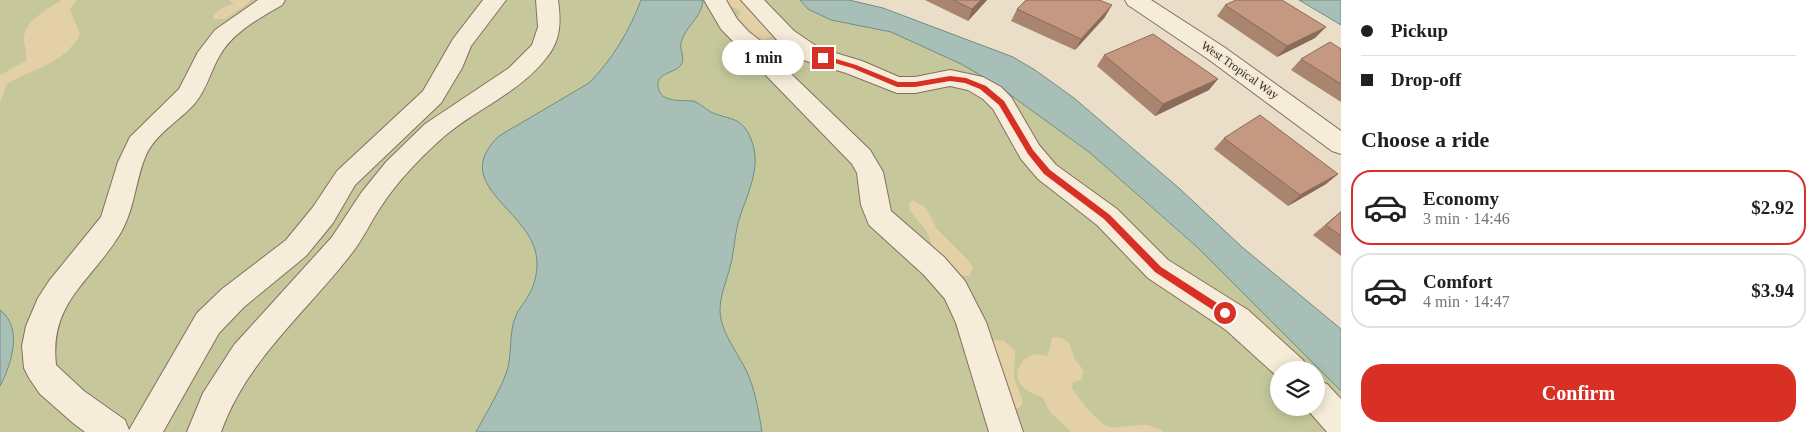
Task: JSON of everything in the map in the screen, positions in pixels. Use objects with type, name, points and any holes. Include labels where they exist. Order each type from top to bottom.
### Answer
[{"type":"street","points":[[114,432],[51,383],[41,370],[39,352],[40,331],[48,307],[61,286],[102,238],[113,222],[128,170],[143,139],[188,95],[197,82],[211,51],[221,38],[234,26],[274,0]]},
{"type":"street","points":[[145,432],[208,323],[233,298],[265,275],[296,248],[323,215],[346,178],[392,137],[432,97],[450,68],[461,44],[495,0]]},
{"type":"street","points":[[204,432],[209,414],[224,385],[242,357],[266,327],[323,267],[343,242],[375,194],[393,173],[434,131],[510,78],[540,51],[546,40],[549,26],[547,0]]},
{"type":"street","points":[[715,0],[729,24],[741,37],[758,51],[780,77],[861,157],[870,172],[875,205],[880,217],[890,230],[934,266],[955,290],[971,322],[1006,432]]},
{"type":"street","points":[[752,0],[786,36],[811,54],[854,66],[897,85],[915,85],[950,78],[975,83],[992,93],[1006,109],[1030,152],[1047,172],[1107,217],[1158,269],[1237,320],[1282,361]]},
{"type":"street","name":"West Tropical Way","points":[[1136,0],[1216,53],[1341,144]]},
{"type":"street","points":[[1325,405],[1341,423]]},
{"type":"green space","points":[[0,0],[800,0],[808,9],[831,20],[891,32],[961,64],[994,83],[1089,152],[1196,246],[1311,361],[1270,361],[1270,416],[1325,416],[1325,375],[1341,391],[1341,432],[0,432]]},
{"type":"sand","points":[[62,0],[77,0],[70,10],[80,34],[74,44],[57,59],[7,84],[0,102],[0,75],[26,61],[24,37],[29,25],[39,15]]},
{"type":"sand","points":[[229,0],[250,0],[250,2],[225,19],[213,19],[214,14],[224,7],[234,4]]},
{"type":"sand","points":[[719,0],[747,0],[773,33],[772,36],[761,40],[750,35],[737,19],[740,14],[739,10]]},
{"type":"sand","points":[[779,40],[802,58],[805,64],[802,69],[788,69],[775,58],[770,50],[774,41]]},
{"type":"sand","points":[[913,200],[926,208],[937,229],[970,262],[973,268],[969,276],[959,275],[935,252],[927,232],[909,209],[909,204]]},
{"type":"sand","points":[[1057,337],[1065,340],[1071,347],[1075,359],[1084,371],[1081,380],[1073,382],[1072,388],[1094,416],[1110,427],[1143,425],[1163,432],[1071,432],[1050,412],[1043,398],[1026,390],[1018,381],[1017,371],[1023,360],[1034,354],[1048,356],[1052,338]]},
{"type":"sand","points":[[996,340],[1004,341],[1015,351],[1014,378],[1023,402],[1020,407],[1015,409],[990,342]]},
{"type":"water","points":[[641,0],[703,0],[700,12],[683,37],[681,43],[683,57],[681,65],[660,78],[658,87],[663,96],[667,98],[693,101],[713,113],[735,120],[744,127],[751,139],[755,160],[754,171],[738,223],[720,311],[724,328],[751,384],[762,432],[476,432],[506,373],[513,324],[517,313],[532,288],[537,266],[536,254],[530,238],[495,196],[486,182],[482,168],[486,153],[499,136],[589,83],[620,44]]},
{"type":"water","points":[[800,0],[849,0],[883,8],[1013,57],[1035,70],[1074,98],[1180,189],[1242,247],[1341,329],[1341,391],[1325,375],[1325,361],[1311,361],[1196,246],[1089,152],[994,83],[961,64],[891,32],[831,20],[808,9]]},
{"type":"water","points":[[1299,0],[1341,0],[1341,25]]},
{"type":"water","points":[[0,310],[12,327],[13,347],[8,368],[0,386]]},
{"type":"building","points":[[953,0],[981,0],[972,9]]},
{"type":"building","points":[[1026,0],[1099,0],[1112,5],[1081,39],[1017,9]]},
{"type":"building","points":[[1236,0],[1282,0],[1326,27],[1287,46],[1225,5]]},
{"type":"building","points":[[1153,34],[1218,79],[1163,104],[1104,55]]},
{"type":"building","points":[[1330,42],[1341,49],[1341,84],[1301,59]]},
{"type":"building","points":[[1260,115],[1338,174],[1300,195],[1224,138]]},
{"type":"building","points":[[1341,212],[1341,236],[1326,225]]},
{"type":"route","points":[[823,58],[854,66],[897,85],[915,85],[950,78],[975,83],[992,93],[1010,114],[1039,165],[1062,185],[1107,217],[1144,256],[1171,280],[1225,313]]}]
